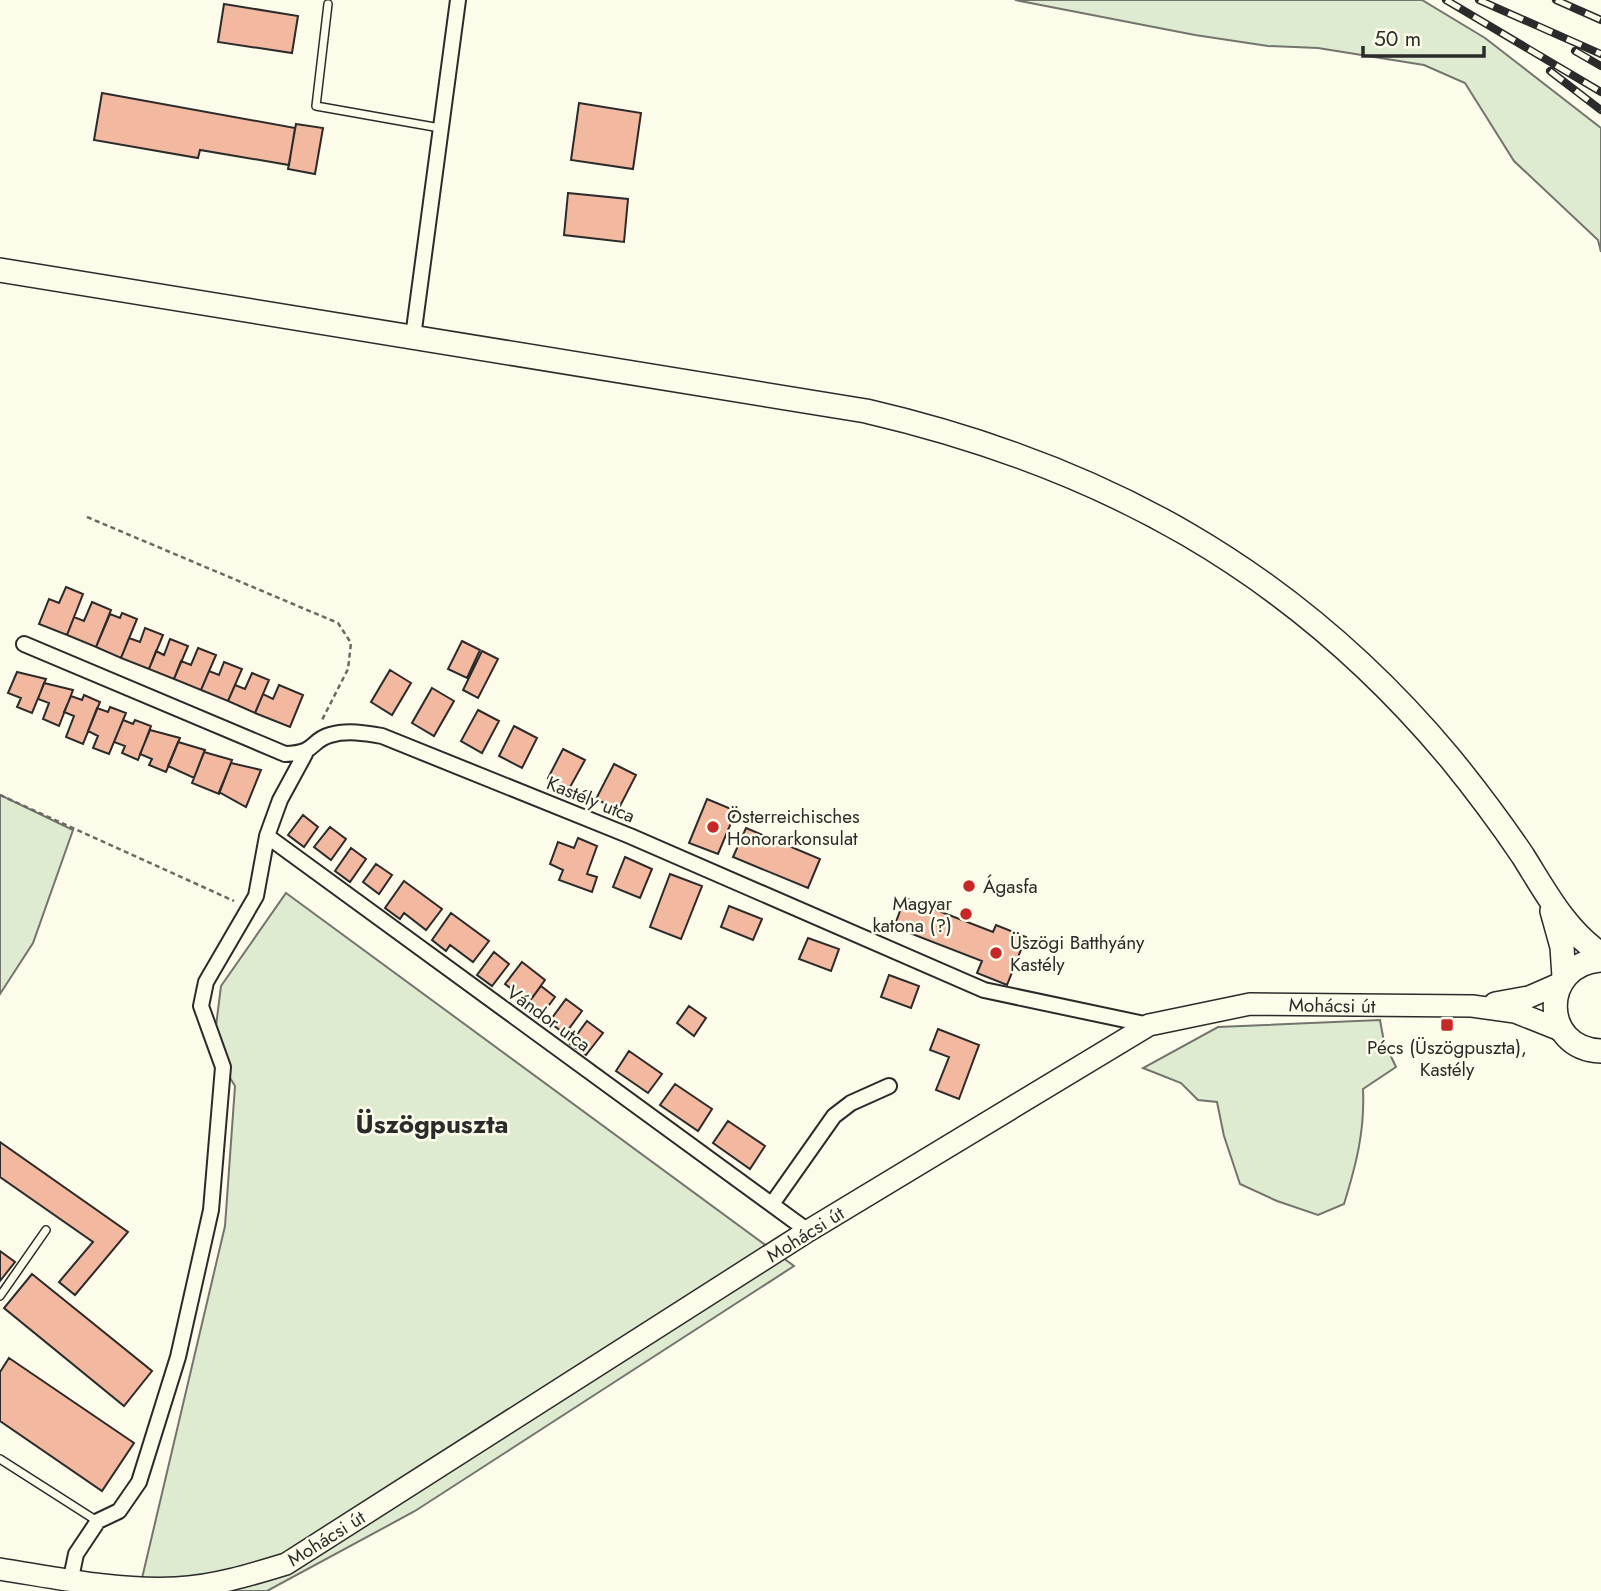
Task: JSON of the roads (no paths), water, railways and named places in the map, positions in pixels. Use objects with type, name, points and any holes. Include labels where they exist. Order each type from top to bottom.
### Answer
[{"type":"main road","points":[[0,270],[866,411],[955,433],[1034,459],[1103,488],[1174,525],[1233,562],[1278,595],[1362,665],[1429,733],[1468,780],[1544,891],[1584,943],[1601,954]]},
{"type":"main road","points":[[1544,891],[1559,931],[1563,980],[1555,1013],[1563,1031],[1576,1045],[1599,1053]]},
{"type":"main road","points":[[1472,1006],[1530,997],[1563,980],[1578,966],[1601,960]]},
{"type":"main road","name":"Mohácsi út","points":[[0,1569],[36,1579],[71,1578],[117,1585],[205,1588],[286,1564],[808,1231],[1149,1025],[1250,1004],[1472,1006]]},
{"type":"main road","points":[[1472,1006],[1515,1012],[1563,1031]]},
{"type":"street","points":[[414,337],[458,0]]},
{"type":"street","points":[[24,644],[285,754],[305,754],[280,800],[267,836],[256,896],[206,982],[201,1006],[223,1067],[211,1210],[178,1357],[139,1482],[119,1511],[98,1521],[76,1554],[71,1578]]},
{"type":"street","name":"Kastély utca","points":[[305,754],[328,735],[357,731],[382,736],[630,836],[984,990],[1149,1025]]},
{"type":"street","name":"Vándor utca","points":[[267,836],[808,1231]]},
{"type":"street","points":[[772,1204],[834,1116],[851,1103],[890,1086]]},
{"type":"lane","points":[[328,4],[316,106],[440,128]]},
{"type":"lane","points":[[0,1296],[46,1230]]},
{"type":"lane","points":[[0,1459],[98,1521]]},
{"type":"railway","points":[[1446,0],[1601,92]]},
{"type":"railway","points":[[1479,0],[1601,54]]},
{"type":"railway","points":[[1556,0],[1601,20]]},
{"type":"railway","points":[[1575,51],[1601,66]]},
{"type":"railway","points":[[1550,71],[1601,110]]},
{"type":"place","name":"Österreichisches Honorarkonsulat","points":[[713,827]]},
{"type":"place","name":"Ágasfa","points":[[969,886]]},
{"type":"place","name":"Magyar katona (?)","points":[[966,914]]},
{"type":"place","name":"Üszögi Batthyány Kastély","points":[[996,953]]},
{"type":"place","name":"Pécs (Üszögpuszta), Kastély","points":[[1447,1025]]},
{"type":"district","name":"Üszögpuszta","points":[[432,1124]]}]
